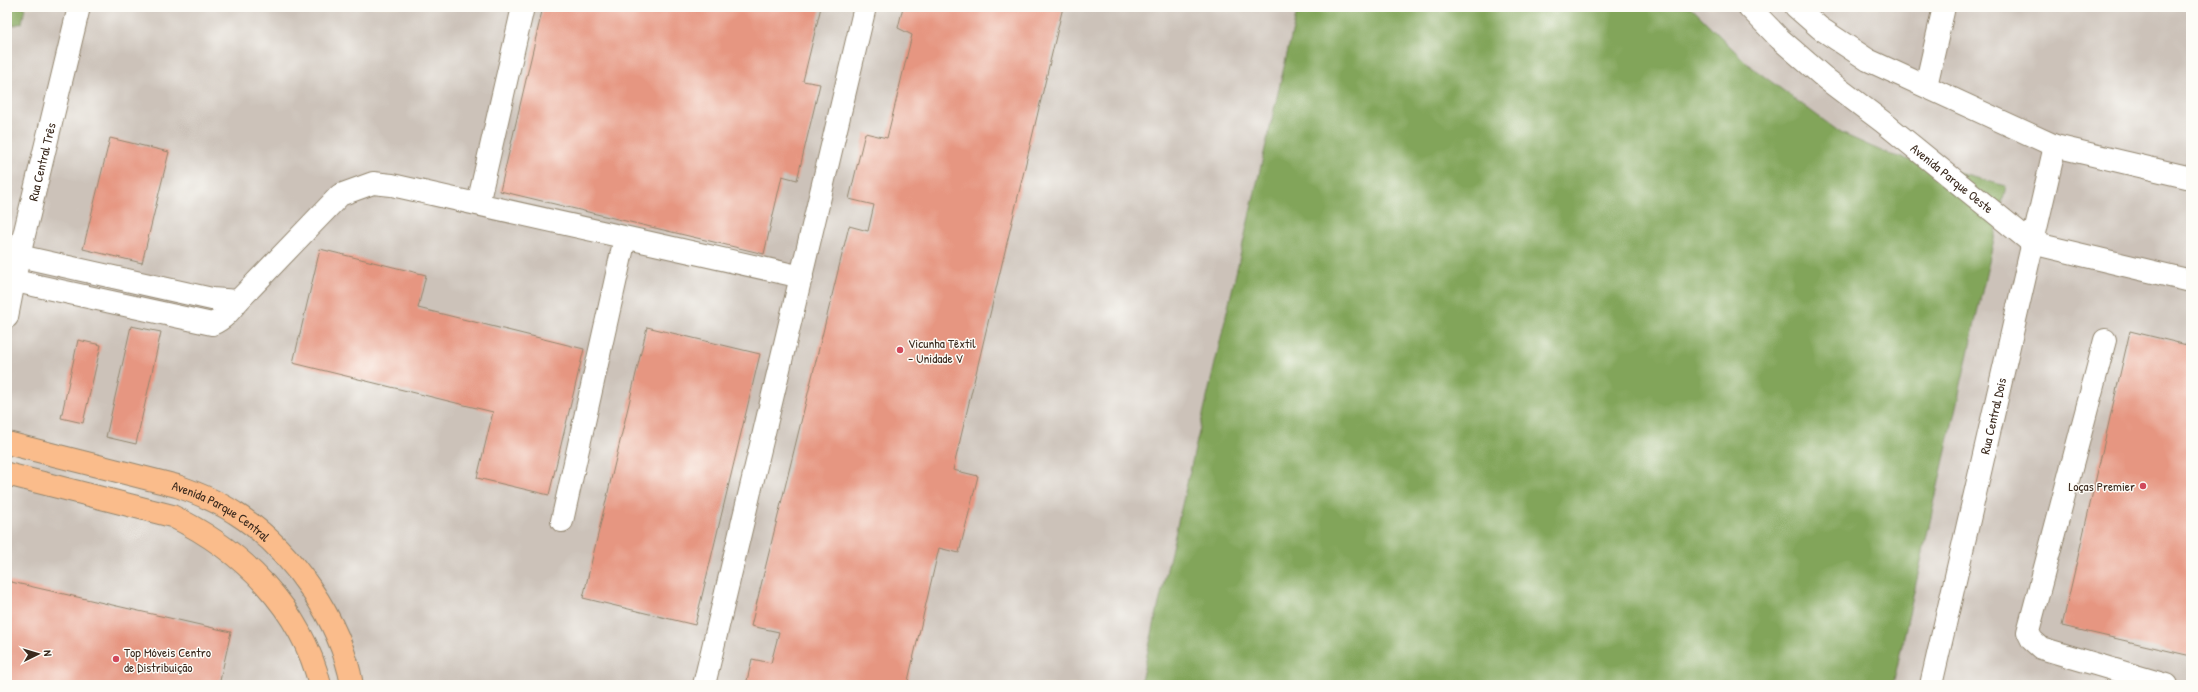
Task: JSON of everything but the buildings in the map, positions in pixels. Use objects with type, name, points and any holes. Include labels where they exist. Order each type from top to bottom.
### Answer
[{"type":"main road","name":"Avenida Parque Central","points":[[7,443],[177,486],[198,493],[236,513],[279,550],[305,580],[322,608],[338,640],[352,685]]},
{"type":"main road","name":"Avenida Parque Central","points":[[7,474],[172,516],[194,527],[225,548],[270,588],[282,603],[302,637],[320,685]]},
{"type":"street","name":"Rua Central Três","points":[[7,317],[19,256],[79,7]]},
{"type":"street","points":[[478,204],[523,7]]},
{"type":"street","points":[[704,685],[865,7]]},
{"type":"street","name":"Avenida Parque Oeste","points":[[1749,7],[1780,38],[1826,79],[1883,122],[2032,243],[2191,281]]},
{"type":"street","points":[[1796,7],[1820,28],[1868,60],[2055,146],[2191,178]]},
{"type":"street","points":[[1926,86],[1944,7]]},
{"type":"street","name":"Rua Central Dois","points":[[1931,685],[2055,146]]},
{"type":"street","points":[[15,281],[212,324],[222,320],[238,301],[340,194],[359,186],[373,183],[392,185],[802,276]]},
{"type":"street","points":[[562,521],[626,238]]},
{"type":"street","points":[[19,256],[212,299],[238,301]]},
{"type":"street","points":[[2105,340],[2028,632],[2032,640],[2041,648],[2166,685]]},
{"type":"shaded area","points":[[7,7],[2191,7],[2191,685],[7,685]]},
{"type":"green space","points":[[7,7],[25,7],[22,23],[7,27]]},
{"type":"green space","points":[[1298,7],[1691,7],[1750,66],[1841,133],[1888,154],[2006,186],[1893,685],[1140,685]]},
{"type":"place","name":"Vicunha Têxtil - Unidade V","points":[[900,350]]},
{"type":"place","name":"Loças Premier","points":[[2143,486]]},
{"type":"place","name":"Top Móveis Centro de Distribuição","points":[[116,659]]}]
